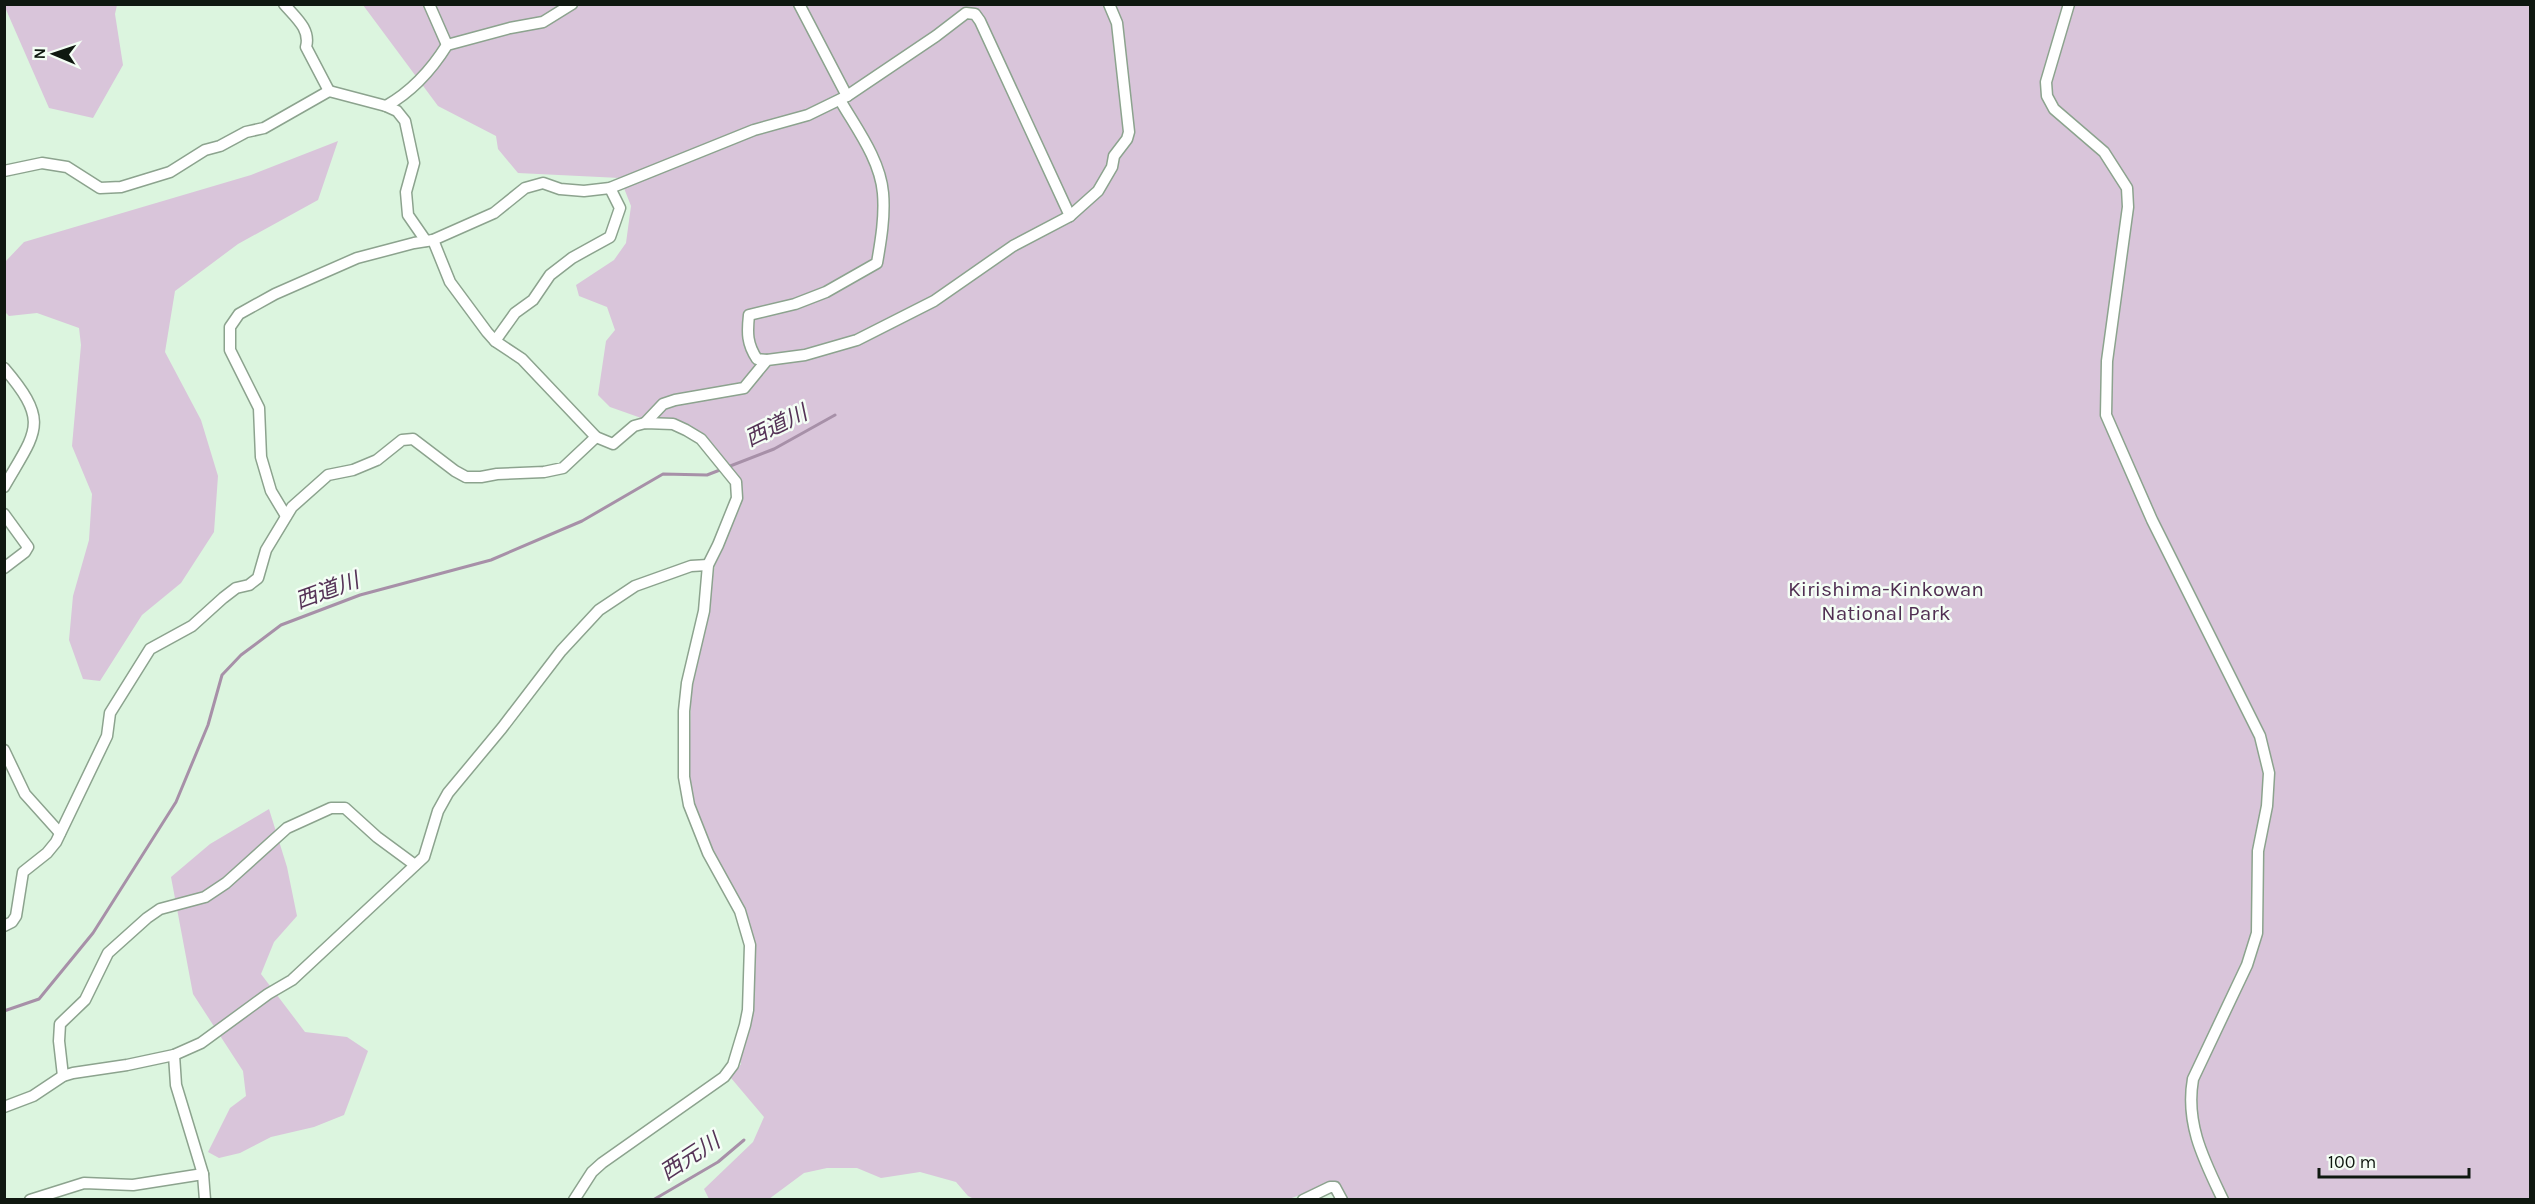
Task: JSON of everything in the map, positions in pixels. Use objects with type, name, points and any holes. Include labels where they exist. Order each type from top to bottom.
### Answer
[{"type":"street","points":[[284,4],[303,25],[308,39],[306,47],[329,92]]},
{"type":"street","points":[[429,4],[447,45]]},
{"type":"street","points":[[386,106],[404,95],[447,45],[510,28],[543,22],[572,4]]},
{"type":"street","points":[[799,4],[879,171],[884,193],[882,235],[877,263],[826,292],[795,304],[749,315],[747,330],[749,347],[757,359],[767,360],[805,355],[857,340],[934,301],[1013,246],[1070,216],[1098,191],[1112,167],[1114,156],[1128,135],[1127,105],[1118,33],[1109,4]]},
{"type":"street","points":[[2069,4],[2046,82],[2047,96],[2054,109],[2104,152],[2127,188],[2128,207],[2107,361],[2106,415],[2152,520],[2260,736],[2269,773],[2267,806],[2258,851],[2257,933],[2247,965],[2193,1079],[2190,1093],[2191,1123],[2201,1155],[2223,1200]]},
{"type":"street","points":[[286,516],[271,491],[261,457],[259,408],[230,350],[229,333],[234,320],[275,294],[357,258],[430,241],[494,213],[525,188],[543,183],[560,189],[584,191],[610,188],[754,130],[808,115],[843,98],[936,36],[962,14],[975,14],[985,30],[1070,216]]},
{"type":"street","points":[[4,171],[42,163],[67,167],[100,188],[121,187],[170,172],[205,150],[220,146],[246,132],[264,128],[329,92],[386,106],[397,111],[405,121],[414,163],[406,192],[408,215],[430,241],[450,282],[495,341],[522,359],[596,437],[612,444],[634,426],[645,423],[673,424],[701,439],[733,476],[736,482],[737,498],[708,565],[704,611],[687,682],[684,711],[684,777],[689,805],[708,853],[740,912],[750,945],[749,1000],[745,1025],[733,1065],[724,1077],[592,1172],[574,1200]]},
{"type":"street","points":[[495,341],[515,313],[533,300],[550,275],[572,258],[610,237],[620,208],[610,188]]},
{"type":"street","points":[[645,423],[663,404],[744,388],[767,360]]},
{"type":"street","points":[[4,369],[24,391],[30,402],[34,414],[34,426],[29,446],[4,487]]},
{"type":"street","points":[[4,926],[12,922],[16,916],[23,872],[47,853],[60,833],[107,736],[110,713],[150,650],[192,626],[236,588],[249,585],[258,578],[266,550],[292,507],[327,475],[353,470],[377,460],[402,440],[420,443],[466,477],[544,472],[563,468],[596,437]]},
{"type":"street","points":[[4,514],[28,547],[4,568]]},
{"type":"street","points":[[4,1107],[33,1096],[63,1076],[174,1054],[201,1043],[268,994],[292,980],[424,857],[438,811],[448,793],[561,651],[598,610],[636,586],[691,566],[708,565]]},
{"type":"street","points":[[4,750],[26,794],[60,833]]},
{"type":"street","points":[[63,1076],[59,1041],[60,1024],[86,1000],[108,953],[160,909],[206,897],[226,883],[287,828],[331,808],[345,808],[377,837],[415,865]]},
{"type":"street","points":[[174,1054],[176,1085],[203,1174],[205,1200]]},
{"type":"street","points":[[30,1200],[84,1183],[133,1185],[203,1174]]},
{"type":"street","points":[[1303,1200],[1330,1187],[1335,1187],[1342,1200]]},
{"type":"green space","points":[[4,5],[117,5],[115,14],[123,65],[93,118],[49,108]]},
{"type":"green space","name":"Kirishima-Kinkowan National Park","points":[[363,5],[2530,5],[2530,1199],[1339,1200],[1326,1191],[1326,1186],[1286,1200],[976,1200],[968,1196],[956,1182],[920,1172],[881,1178],[857,1168],[827,1168],[804,1173],[769,1199],[709,1199],[704,1189],[753,1142],[764,1117],[731,1078],[741,1064],[739,1056],[752,1011],[755,950],[740,900],[705,839],[689,790],[691,684],[717,555],[741,505],[738,483],[721,455],[697,432],[644,419],[610,407],[598,395],[606,341],[615,330],[607,307],[579,296],[576,285],[614,260],[626,243],[631,206],[620,178],[518,173],[498,149],[496,136],[438,106]]},
{"type":"green space","points":[[338,141],[318,200],[238,244],[175,291],[165,352],[201,420],[218,476],[214,532],[181,583],[142,615],[100,681],[83,679],[69,640],[73,596],[89,540],[92,494],[72,446],[81,345],[79,328],[37,313],[9,316],[5,312],[5,262],[24,242],[251,175]]},
{"type":"green space","points":[[269,809],[287,867],[297,916],[274,942],[261,974],[305,1032],[347,1037],[368,1051],[344,1115],[314,1127],[271,1137],[240,1153],[219,1158],[208,1152],[230,1108],[246,1096],[243,1071],[193,994],[171,877],[210,844]]},
{"type":"waterway","name":"西道川","points":[[4,1011],[39,999],[93,933],[176,802],[208,725],[222,675],[241,655],[281,625],[360,595],[491,560],[582,521],[663,474],[707,475],[774,449],[835,415]]},
{"type":"waterway","name":"西元川","points":[[653,1200],[718,1162],[744,1140]]}]
